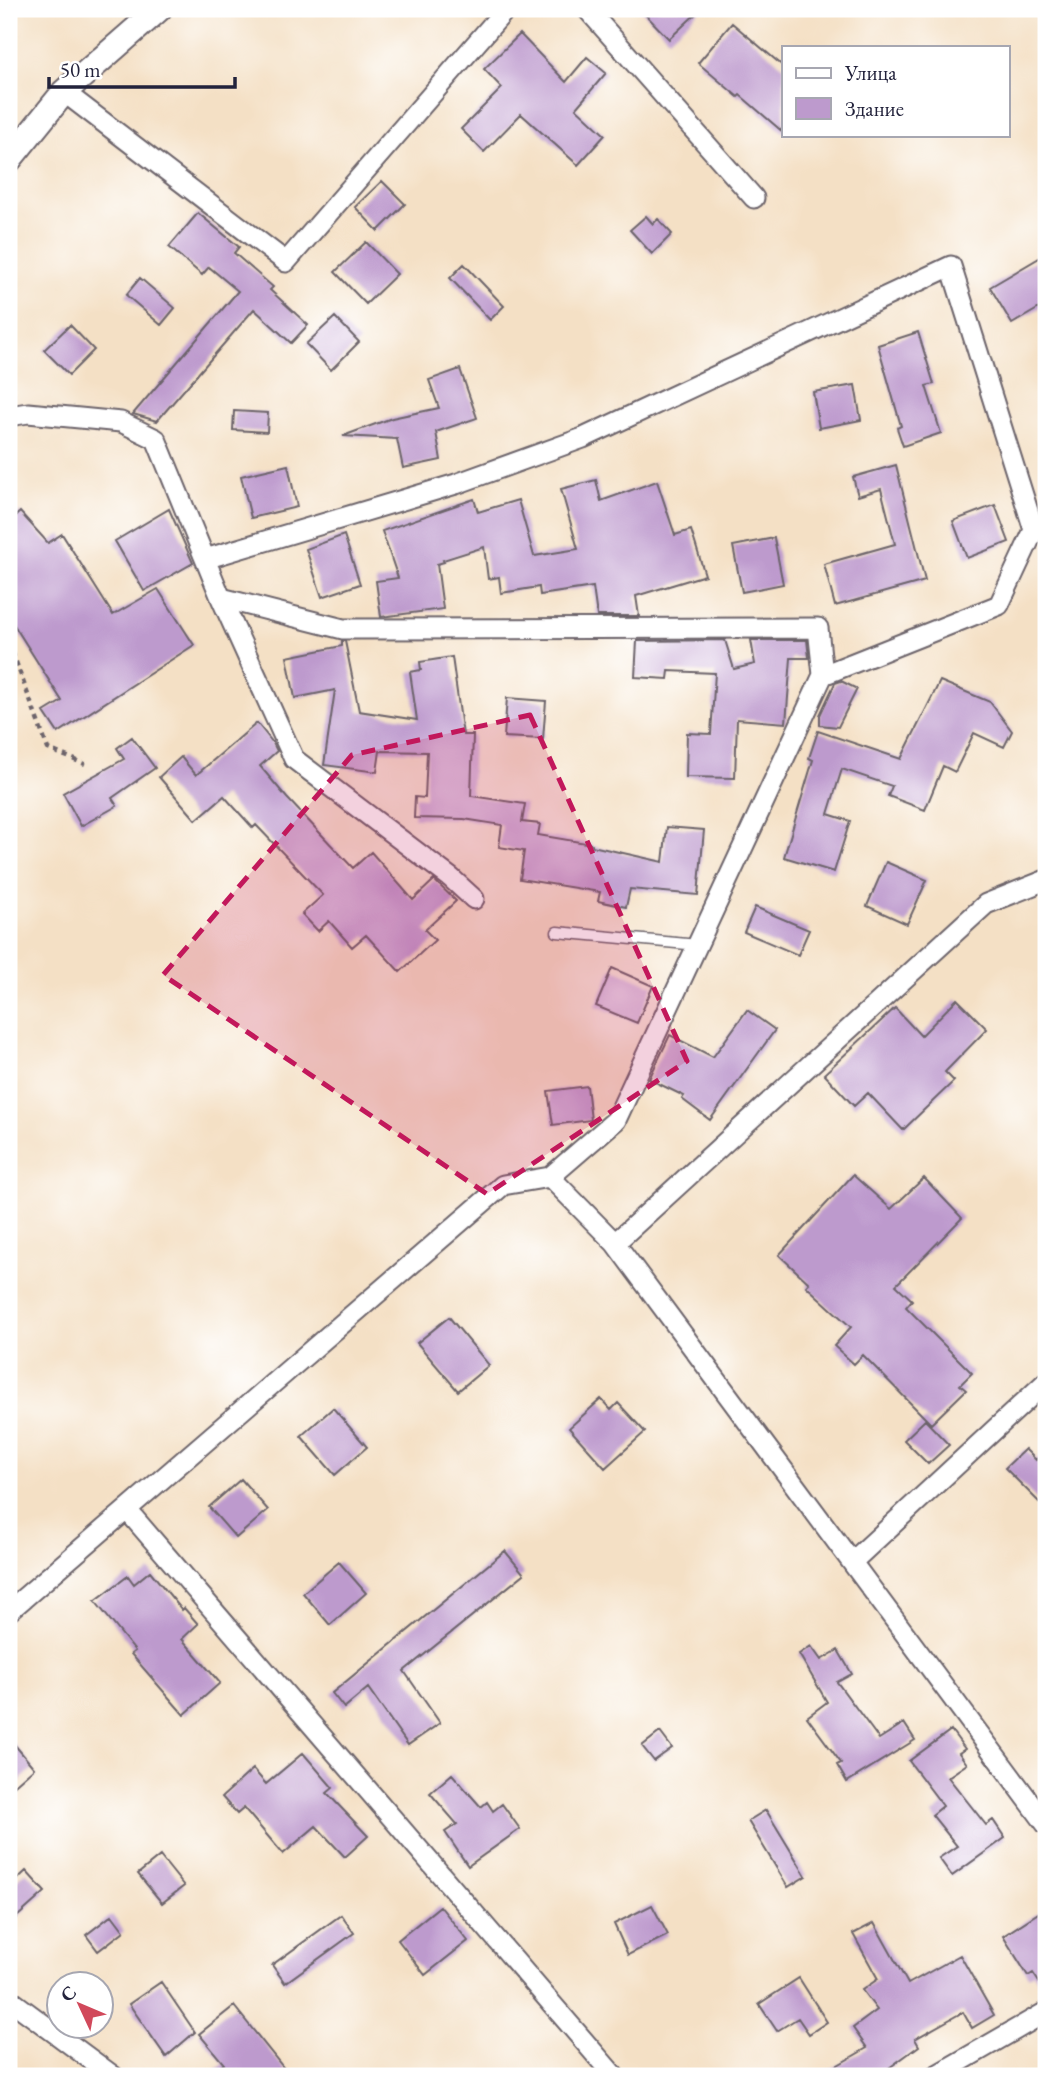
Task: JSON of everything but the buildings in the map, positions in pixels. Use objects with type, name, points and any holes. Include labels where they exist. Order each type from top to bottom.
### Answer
[{"type":"street","points":[[9,160],[64,92],[159,9]]},
{"type":"street","points":[[64,92],[286,262],[506,9]]},
{"type":"street","points":[[587,9],[754,198]]},
{"type":"street","points":[[205,559],[456,484],[583,438],[951,266],[1034,530],[999,605],[823,675]]},
{"type":"street","points":[[9,416],[28,413],[121,422],[156,439],[221,598],[294,759],[451,878],[474,900]]},
{"type":"street","points":[[9,1611],[503,1185],[550,1177],[616,1120],[823,675],[818,628],[343,629],[221,598]]},
{"type":"street","points":[[615,1243],[986,904],[1046,880]]},
{"type":"street","points":[[550,1177],[615,1243],[1046,1824]]},
{"type":"street","points":[[852,1562],[1046,1382]]},
{"type":"street","points":[[127,1510],[614,2076]]},
{"type":"street","points":[[9,1998],[113,2076]]},
{"type":"street","points":[[935,2076],[1046,2012]]},
{"type":"lane","points":[[556,932],[698,945]]},
{"type":"path","points":[[9,643],[48,749],[85,764]]},
{"type":"highlighted area","points":[[530,715],[687,1061],[487,1194],[163,975],[352,755]]}]
